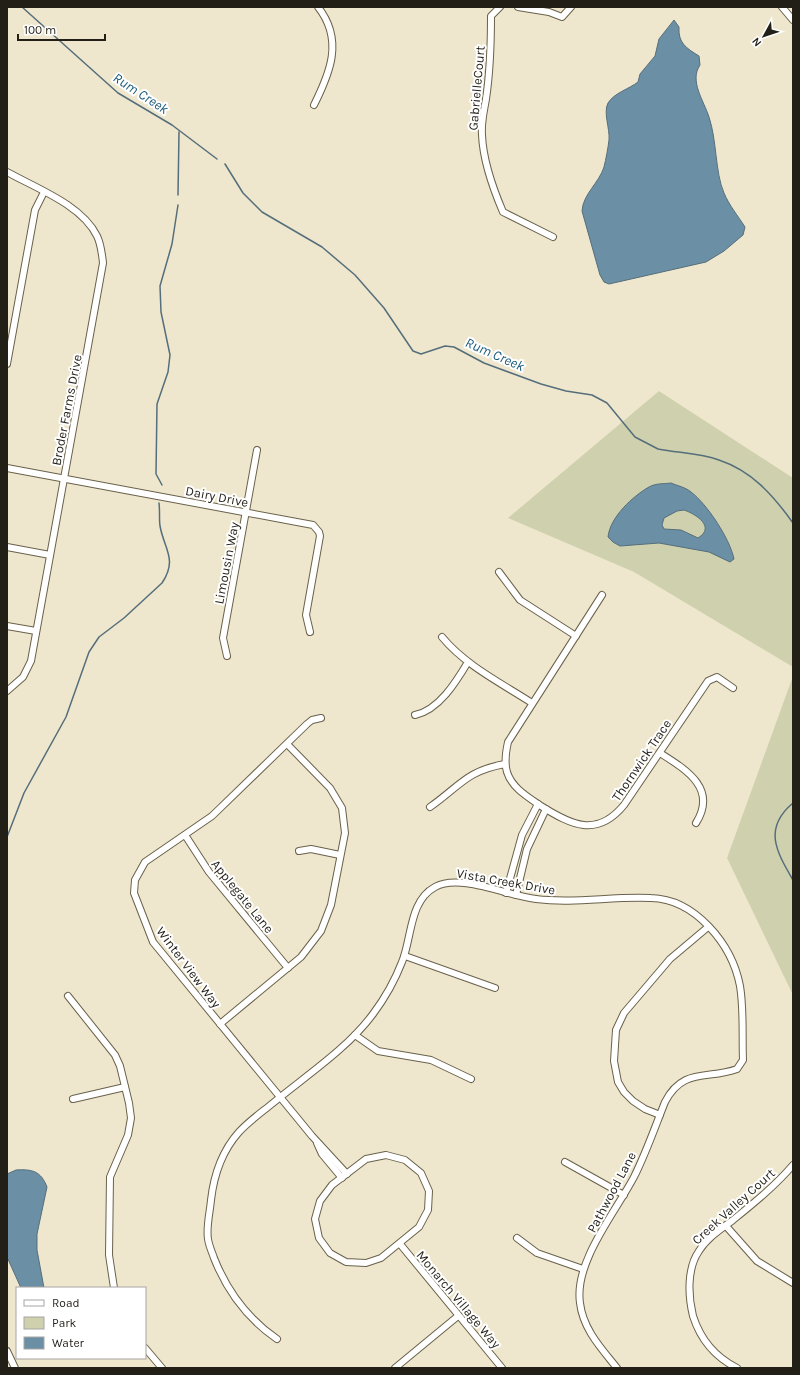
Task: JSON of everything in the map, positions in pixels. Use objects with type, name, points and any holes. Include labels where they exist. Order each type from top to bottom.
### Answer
[{"type":"street","points":[[314,105],[328,76],[332,56],[329,28],[318,7]]},
{"type":"street","name":"GabrielleCourt","points":[[500,7],[491,16],[491,40],[486,99],[482,116],[482,137],[487,161],[497,198],[503,212],[553,237]]},
{"type":"street","points":[[518,7],[549,12],[562,17],[571,7]]},
{"type":"street","points":[[782,7],[793,20]]},
{"type":"street","name":"Broder Farms Drive","points":[[7,172],[72,208],[86,220],[97,236],[103,263],[31,661],[28,670],[23,677],[7,691]]},
{"type":"street","points":[[7,364],[35,210],[44,192]]},
{"type":"street","name":"Limousin Way","points":[[227,656],[223,638],[247,513],[257,450]]},
{"type":"street","name":"Dairy Drive","points":[[7,468],[313,525],[319,532],[320,542],[306,615],[310,632]]},
{"type":"street","points":[[7,547],[50,555]]},
{"type":"street","points":[[499,572],[520,600],[576,636]]},
{"type":"street","points":[[430,807],[461,782],[478,771],[505,764],[510,738],[602,594]]},
{"type":"street","points":[[7,626],[36,631]]},
{"type":"street","points":[[442,637],[468,662],[532,702]]},
{"type":"street","points":[[415,715],[429,709],[438,702],[468,662]]},
{"type":"street","name":"Thornwick Trace","points":[[505,764],[507,772],[514,785],[538,804],[566,821],[588,826],[608,820],[624,805],[708,681],[717,677],[733,688]]},
{"type":"street","name":"Winter View Way","points":[[321,718],[312,720],[219,809],[185,835],[145,862],[135,880],[134,893],[153,942],[315,1140],[322,1154],[344,1176]]},
{"type":"street","points":[[220,1024],[288,968],[308,949],[325,922],[331,905],[345,826],[340,802],[330,788],[287,744]]},
{"type":"street","points":[[660,753],[688,772],[699,786],[702,799],[702,810],[696,823]]},
{"type":"street","points":[[506,893],[518,848],[527,824],[538,804]]},
{"type":"street","points":[[516,895],[527,849],[535,828],[546,809]]},
{"type":"street","name":"Applegate Lane","points":[[185,835],[209,872],[288,968]]},
{"type":"street","points":[[518,848],[527,849]]},
{"type":"street","points":[[299,851],[311,849],[340,855]]},
{"type":"street","name":"Vista Creek Drive","points":[[277,1339],[256,1323],[231,1292],[220,1272],[209,1244],[208,1235],[214,1180],[223,1155],[242,1129],[355,1035],[378,1006],[395,979],[405,956],[419,903],[423,896],[434,888],[446,882],[455,882],[516,895],[559,901],[645,898],[662,899],[688,909],[708,927],[731,959],[740,986],[743,1060],[739,1068]]},
{"type":"street","points":[[660,1115],[641,1107],[630,1099],[618,1082],[614,1065],[616,1030],[624,1014],[670,959],[708,927]]},
{"type":"street","points":[[405,956],[495,988]]},
{"type":"street","points":[[68,996],[115,1055],[120,1066],[131,1109],[130,1126],[126,1140],[111,1170],[109,1185],[109,1256],[114,1287]]},
{"type":"street","points":[[355,1035],[378,1050],[431,1060],[471,1079]]},
{"type":"street","name":"Pathwood Lane","points":[[617,1368],[592,1336],[584,1319],[579,1291],[583,1269],[638,1169],[670,1094],[685,1080],[695,1076],[732,1071],[739,1068]]},
{"type":"street","points":[[73,1099],[125,1087]]},
{"type":"street","name":"Monarch Village Way","points":[[386,1155],[405,1160],[421,1173],[429,1191],[428,1210],[419,1227],[381,1258],[366,1263],[346,1262],[330,1253],[319,1238],[315,1219],[320,1201],[332,1185],[344,1176],[366,1159],[386,1155]]},
{"type":"street","points":[[565,1162],[624,1195]]},
{"type":"street","name":"Creek Valley Court","points":[[736,1368],[716,1353],[705,1341],[696,1323],[690,1296],[691,1276],[696,1256],[705,1243],[791,1172],[793,1165]]},
{"type":"street","points":[[726,1226],[753,1257],[793,1283]]},
{"type":"street","points":[[517,1238],[537,1253],[583,1269]]},
{"type":"street","name":"Monarch Village Way","points":[[400,1244],[502,1368]]},
{"type":"street","points":[[395,1368],[458,1316]]},
{"type":"street","points":[[146,1349],[162,1368]]},
{"type":"street","points":[[8,1355],[15,1368]]},
{"type":"green space","points":[[659,391],[793,478],[793,667],[634,572],[508,518]]},
{"type":"green space","points":[[793,676],[793,995],[727,858]]},
{"type":"water","points":[[674,20],[679,27],[681,41],[699,56],[700,65],[696,78],[698,91],[712,126],[721,185],[728,202],[745,227],[743,235],[724,251],[706,262],[609,284],[604,282],[600,275],[582,211],[585,199],[602,173],[605,164],[609,140],[606,111],[608,103],[614,96],[638,82],[640,74],[655,56],[659,39]]},
{"type":"water","points":[[671,483],[689,490],[711,513],[728,542],[734,559],[730,562],[709,552],[659,543],[620,546],[608,537],[613,522],[623,508],[636,496],[657,484]],"holes":[[[684,510],[694,515],[705,525],[703,534],[698,538],[681,530],[664,529],[662,525],[664,518],[677,511]]]},
{"type":"water","points":[[16,1170],[35,1172],[42,1177],[47,1187],[37,1234],[37,1250],[44,1287],[21,1287],[7,1257],[7,1174]]},
{"type":"waterway","name":"Rum Creek","points":[[22,7],[118,93],[172,125],[217,159]]},
{"type":"waterway","points":[[178,195],[179,132]]},
{"type":"waterway","name":"Rum Creek","points":[[225,164],[243,193],[262,212],[322,247],[355,275],[384,308],[413,351],[421,354],[445,346],[454,347],[484,363],[541,384],[566,391],[592,395],[607,403],[635,437],[658,449],[697,454],[719,460],[752,477],[778,503],[793,523]]},
{"type":"waterway","points":[[162,485],[156,474],[157,404],[168,372],[170,355],[161,312],[160,286],[172,244],[178,205]]},
{"type":"waterway","points":[[7,837],[24,793],[66,717],[89,652],[99,637],[124,618],[162,583],[167,575],[169,560],[160,526],[159,503]]},
{"type":"waterway","name":"Rum Creek","points":[[793,803],[784,812],[775,831],[775,840],[778,849],[793,880]]}]
